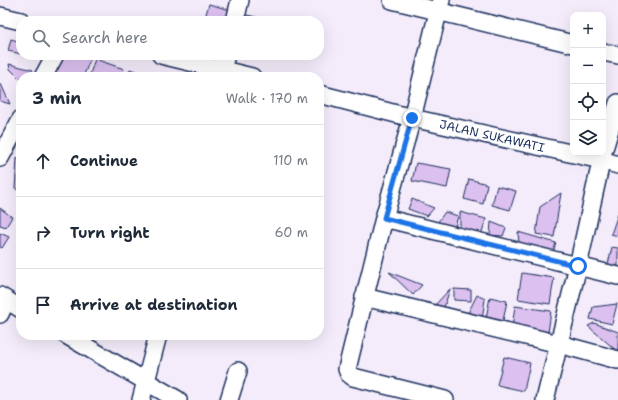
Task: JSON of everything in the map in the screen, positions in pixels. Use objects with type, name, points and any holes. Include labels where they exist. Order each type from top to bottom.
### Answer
[{"type":"street","points":[[236,16],[240,0]]},
{"type":"street","points":[[392,0],[440,6],[570,43]]},
{"type":"street","points":[[440,6],[412,118],[384,218],[347,369],[349,374],[353,377],[445,400]]},
{"type":"street","points":[[0,16],[16,20]]},
{"type":"street","points":[[606,53],[618,55]]},
{"type":"street","points":[[46,72],[52,60]]},
{"type":"street","points":[[186,60],[223,67],[238,72]]},
{"type":"street","name":"JALAN SUKAWATI","points":[[324,95],[412,118],[570,149]]},
{"type":"street","points":[[606,142],[618,103]]},
{"type":"street","points":[[0,158],[16,128]]},
{"type":"street","points":[[545,400],[578,266],[602,156]]},
{"type":"street","name":"JALAN SUKAWATI","points":[[604,156],[618,165]]},
{"type":"street","points":[[384,218],[618,276]]},
{"type":"street","points":[[364,297],[559,344],[618,360]]},
{"type":"street","points":[[2,303],[16,307]]},
{"type":"street","points":[[75,340],[178,400]]},
{"type":"street","points":[[141,400],[157,340]]},
{"type":"street","points":[[229,400],[238,371]]},
{"type":"building","points":[[209,4],[230,10],[228,16],[205,16]]},
{"type":"building","points":[[11,39],[16,40],[16,53],[8,51]]},
{"type":"building","points":[[59,60],[90,60],[85,72],[53,72]]},
{"type":"building","points":[[95,60],[124,69],[123,72],[91,72]]},
{"type":"building","points":[[9,64],[33,70],[31,72],[16,72],[16,75],[10,69]]},
{"type":"building","points":[[130,69],[138,72],[129,72]]},
{"type":"building","points":[[1,84],[10,104],[0,101]]},
{"type":"building","points":[[416,163],[451,169],[447,188],[412,181]]},
{"type":"building","points":[[469,179],[487,184],[483,204],[464,199]]},
{"type":"building","points":[[497,186],[516,191],[510,210],[492,205]]},
{"type":"building","points":[[561,193],[554,237],[536,234],[540,207]]},
{"type":"building","points":[[412,199],[434,208],[427,216],[408,209]]},
{"type":"building","points":[[0,208],[12,217],[6,227],[0,225]]},
{"type":"building","points":[[445,212],[458,216],[455,227],[437,223]]},
{"type":"building","points":[[460,212],[486,219],[481,235],[460,229]]},
{"type":"building","points":[[618,214],[618,236],[611,234]]},
{"type":"building","points":[[491,222],[506,228],[503,236],[490,235]]},
{"type":"building","points":[[518,232],[556,243],[553,253],[519,243]]},
{"type":"building","points":[[0,233],[9,237],[2,248],[0,247]]},
{"type":"building","points":[[612,247],[618,248],[618,267],[608,264]]},
{"type":"building","points":[[389,272],[422,285],[413,295]]},
{"type":"building","points":[[522,273],[554,278],[550,304],[518,299]]},
{"type":"building","points":[[450,289],[444,307],[435,305]]},
{"type":"building","points":[[454,289],[471,290],[471,301],[454,300]]},
{"type":"building","points":[[477,295],[485,299],[482,320],[468,313]]},
{"type":"building","points":[[490,297],[507,301],[503,321],[486,318]]},
{"type":"building","points":[[617,304],[612,324],[590,319],[593,307]]},
{"type":"building","points":[[515,306],[551,311],[548,333],[512,328]]},
{"type":"building","points":[[594,323],[618,332],[618,352],[588,326]]},
{"type":"building","points":[[504,357],[530,363],[524,391],[497,385]]},
{"type":"route","points":[[412,118],[384,218],[578,266]]}]
